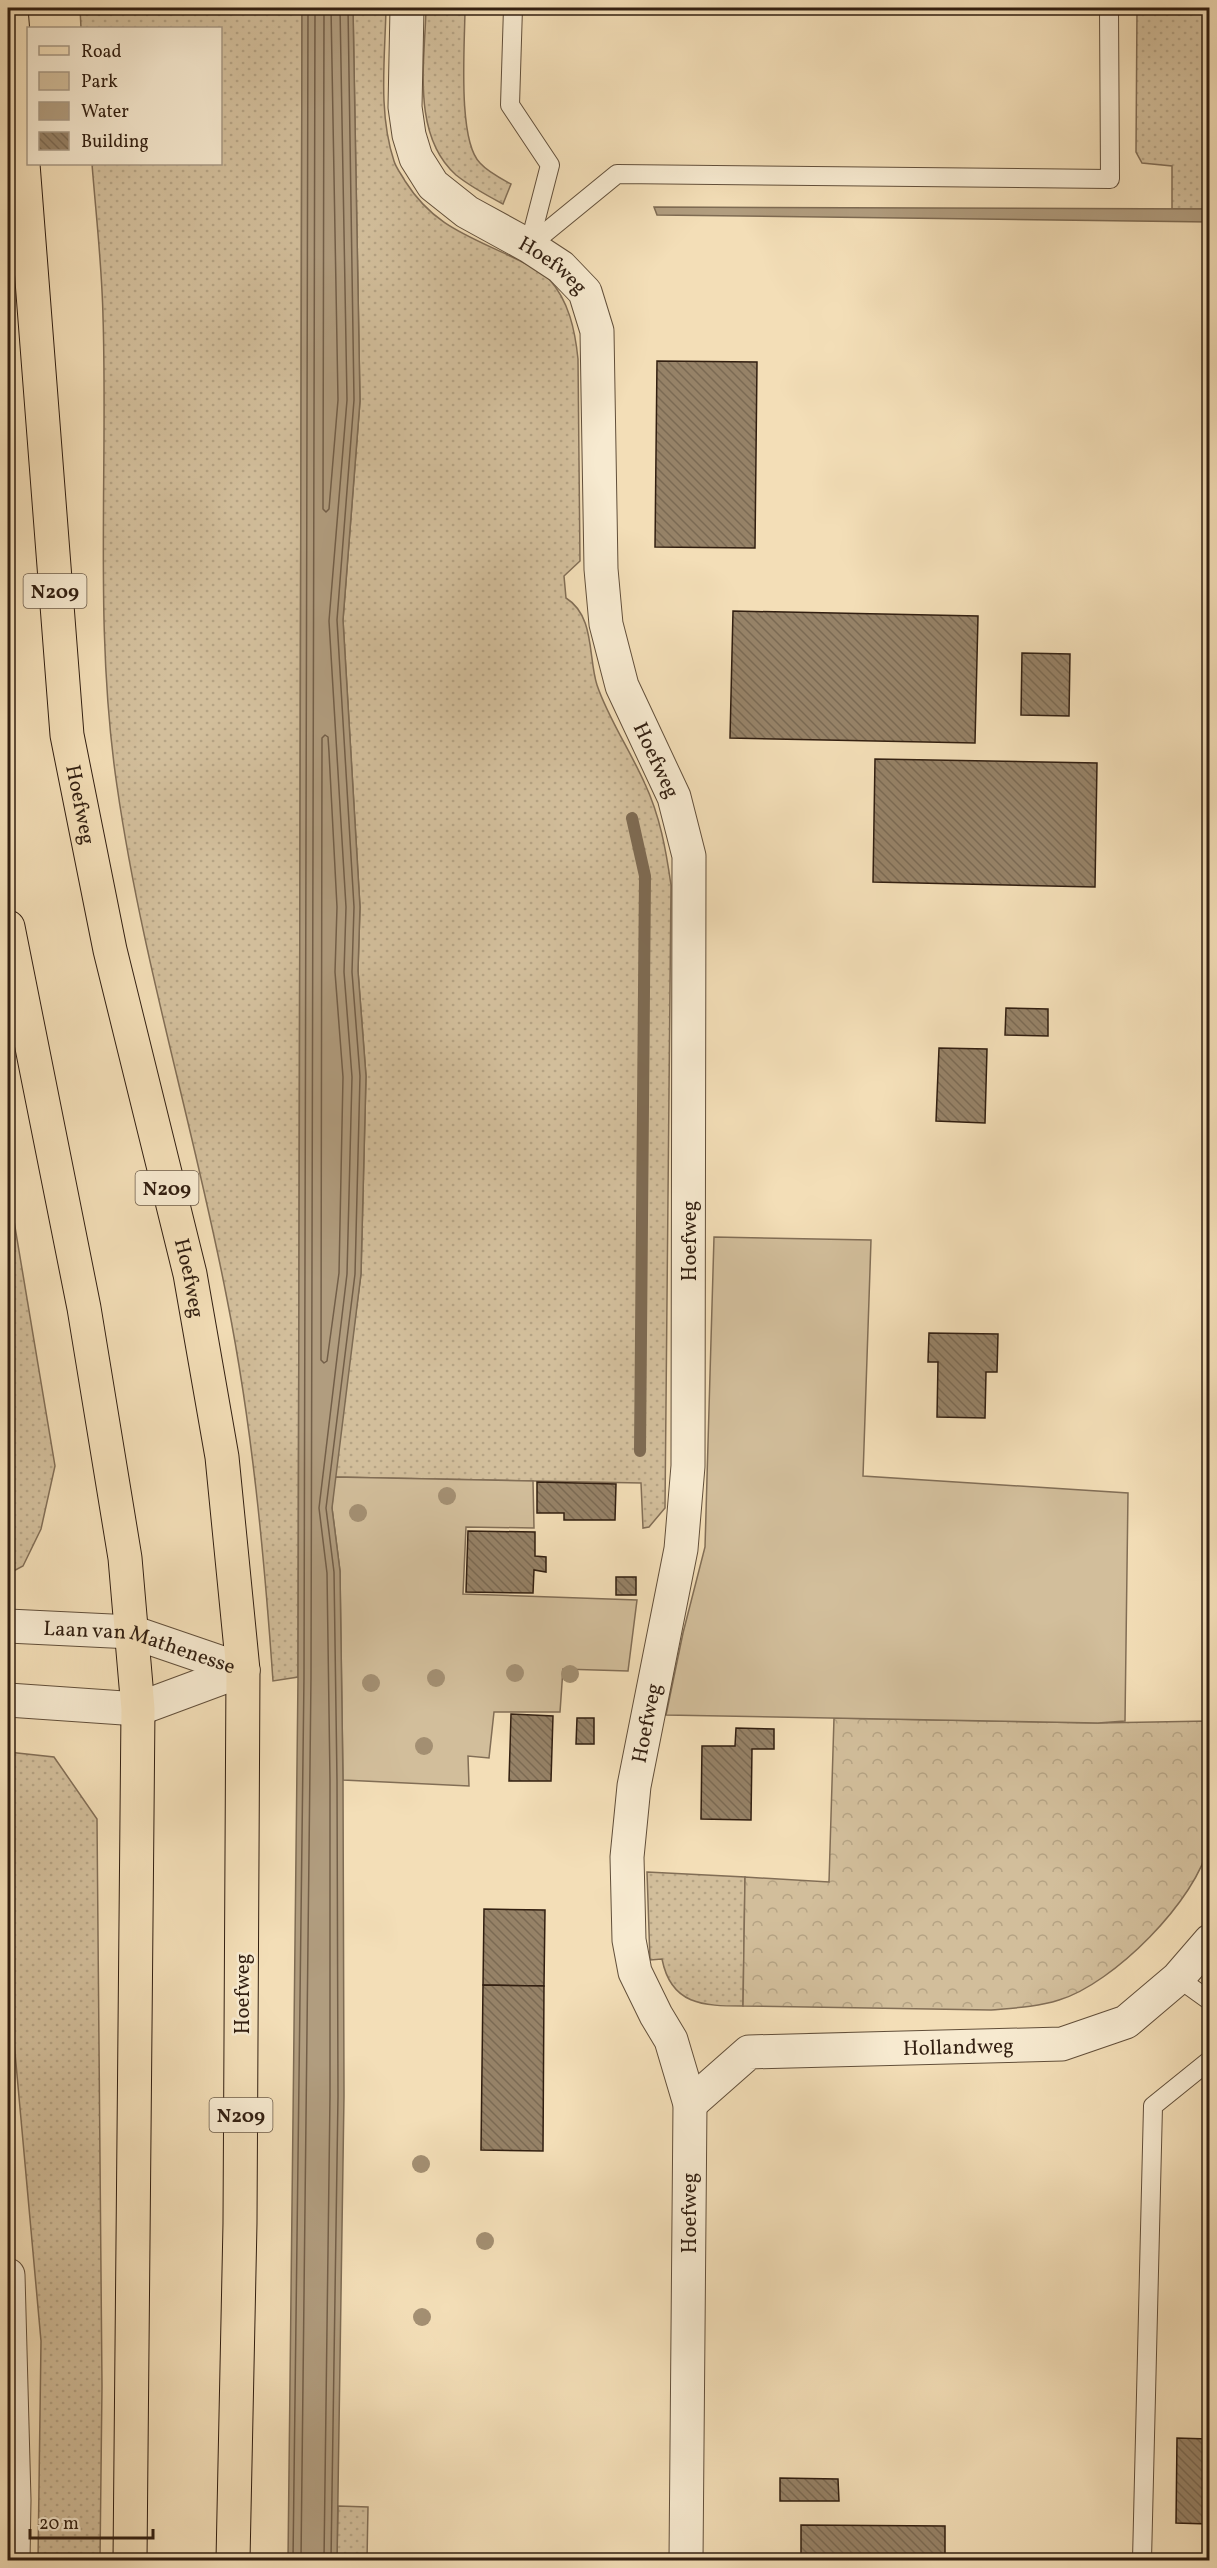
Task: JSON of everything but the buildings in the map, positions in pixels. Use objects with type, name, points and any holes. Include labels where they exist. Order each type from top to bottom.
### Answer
[{"type":"main road","name":"Hoefweg","points":[[11,8],[67,735],[110,950],[190,1274],[222,1457],[243,1670],[240,2223],[233,2560]]},
{"type":"main road","points":[[8,927],[84,1308],[125,1558],[138,1709],[130,2560]]},
{"type":"street","name":"Hoefweg","points":[[407,8],[405,107],[409,135],[416,158],[433,185],[467,212],[530,246],[561,267],[585,292],[597,331],[601,569],[606,624],[622,686],[674,797],[688,856],[688,1466],[681,1549],[634,1786],[627,1857],[629,1940],[635,1972],[671,2040],[690,2104],[686,2560]]},
{"type":"street","name":"Laan van Mathenesse","points":[[8,1626],[132,1632],[243,1670]]},
{"type":"street","name":"Laan van Mathenesse","points":[[8,1700],[138,1709],[243,1670]]},
{"type":"street","name":"Hollandweg","points":[[690,2104],[749,2052],[1062,2044],[1126,2022],[1178,1978],[1209,1941]]},
{"type":"street","points":[[8,2275],[13,2560]]},
{"type":"lane","points":[[513,8],[510,105],[550,165],[530,246]]},
{"type":"lane","points":[[530,246],[617,174],[1110,179],[1109,8]]},
{"type":"lane","points":[[1178,1978],[1209,2001]]},
{"type":"lane","points":[[1142,2560],[1153,2106],[1209,2060]]},
{"type":"green space","points":[[80,8],[302,8],[298,1677],[273,1681],[261,1537],[236,1346],[214,1235],[154,979],[128,851],[110,728],[104,611],[103,317],[92,165],[222,165],[222,27],[81,27]]},
{"type":"green space","points":[[353,8],[386,8],[384,105],[386,124],[394,161],[405,181],[416,196],[439,219],[545,275],[562,297],[575,337],[578,359],[580,561],[564,576],[566,598],[582,615],[589,638],[597,685],[655,808],[671,885],[665,1508],[649,1527],[643,1528],[641,1483],[334,1477],[361,1274],[366,1076],[358,971],[360,907],[343,620],[360,401]]},
{"type":"green space","points":[[426,8],[465,8],[464,90],[468,134],[473,151],[480,163],[490,172],[511,184],[503,204],[456,175],[442,159],[432,139],[426,119],[424,96]]},
{"type":"green space","points":[[1137,8],[1209,8],[1209,209],[1172,209],[1172,166],[1142,163],[1136,152]]},
{"type":"green space","points":[[8,1185],[55,1466],[41,1529],[23,1566],[8,1574]]},
{"type":"green space","points":[[714,1237],[871,1240],[863,1476],[1128,1493],[1125,1721],[1098,1723],[666,1715],[683,1633],[705,1547]]},
{"type":"green space","points":[[334,1477],[533,1481],[534,1528],[466,1527],[463,1594],[637,1600],[628,1671],[563,1669],[560,1712],[494,1712],[489,1758],[468,1756],[469,1786],[343,1780],[340,1571],[332,1508]]},
{"type":"green space","points":[[834,1718],[1097,1723],[1209,1721],[1210,1835],[1201,1866],[1171,1914],[1150,1937],[1104,1977],[1059,2000],[1034,2006],[991,2010],[743,2006],[745,1877],[829,1882]]},
{"type":"green space","points":[[8,1752],[54,1757],[97,1819],[102,2386],[100,2560],[38,2560],[41,2341],[8,1975]]},
{"type":"green space","points":[[647,1872],[745,1877],[743,2006],[715,2005],[691,2000],[673,1986],[666,1974],[662,1959],[650,1960]]},
{"type":"green space","points":[[338,2506],[368,2507],[367,2560],[337,2560]]},
{"type":"water","points":[[302,8],[353,8],[360,401],[343,620],[360,907],[358,971],[366,1076],[361,1274],[332,1508],[340,1571],[343,1780],[344,2096],[337,2560],[288,2560],[298,1677]]},
{"type":"water","points":[[654,207],[1209,209],[1210,222],[657,215]]},
{"type":"waterway","points":[[632,818],[645,876],[640,1451]]}]
